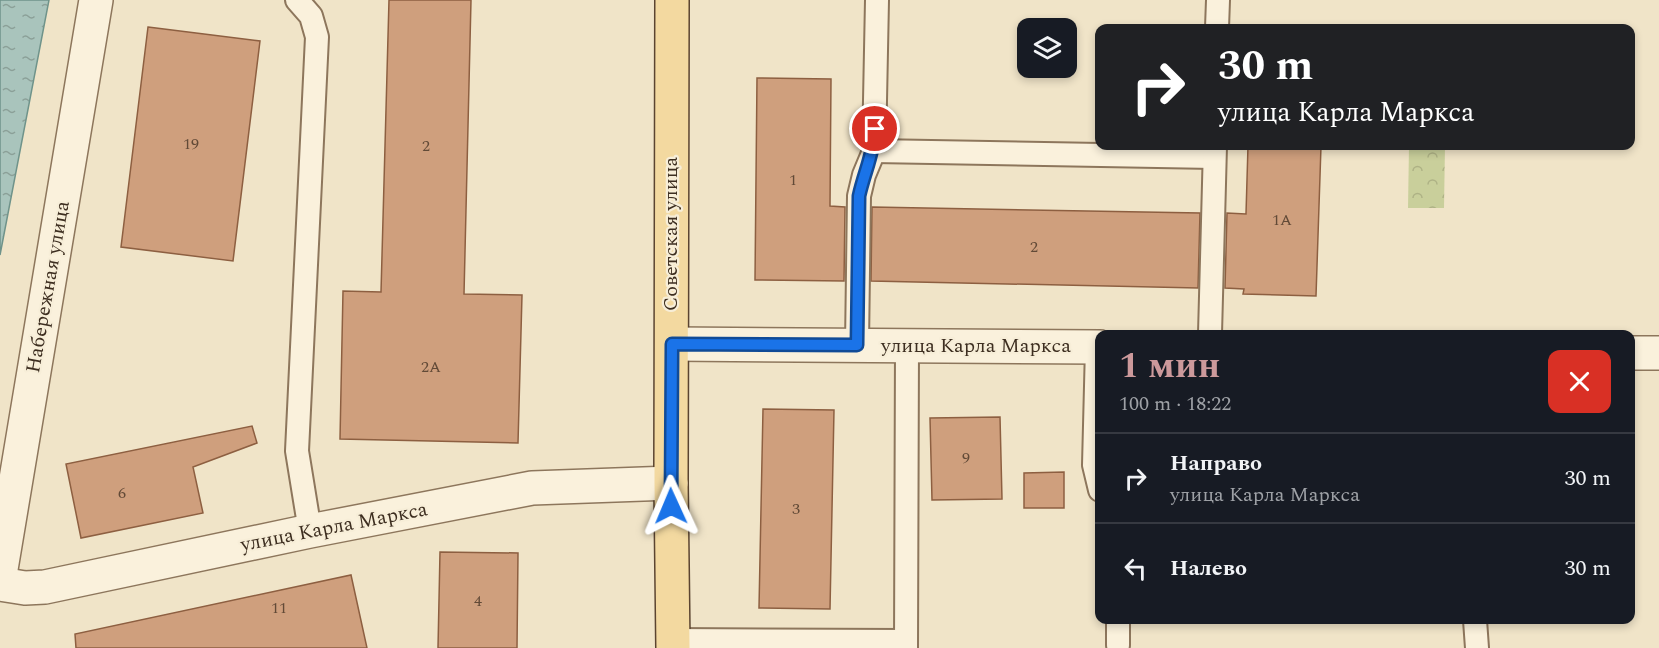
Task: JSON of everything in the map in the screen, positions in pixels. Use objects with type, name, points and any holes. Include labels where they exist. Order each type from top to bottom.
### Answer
[{"type":"main road","name":"Советская улица","points":[[672,0],[670,483],[673,644]]},
{"type":"street","name":"Набережная улица","points":[[0,575],[96,0]]},
{"type":"street","name":"улица Карла Маркса","points":[[672,344],[1095,346]]},
{"type":"street","points":[[1635,353],[1659,353]]},
{"type":"street","name":"улица Карла Маркса","points":[[0,584],[25,588],[45,586],[532,488],[670,483]]},
{"type":"lane","points":[[297,0],[310,15],[317,38],[297,451],[310,531]]},
{"type":"lane","points":[[857,345],[859,196],[864,175],[874,151],[877,0]]},
{"type":"lane","points":[[1217,24],[1218,0]]},
{"type":"lane","points":[[874,151],[1214,151],[1210,330]]},
{"type":"lane","points":[[673,644],[906,644],[908,346]]},
{"type":"lane","points":[[1095,435],[1095,469]]},
{"type":"lane","points":[[1118,624],[1118,645]]},
{"type":"lane","points":[[1475,624],[1477,648]]},
{"type":"green space","points":[[1409,150],[1445,150],[1444,208],[1408,208]]},
{"type":"water","points":[[0,0],[49,0],[0,255]]},
{"type":"building","points":[[389,0],[471,0],[464,294],[522,295],[518,443],[340,439],[343,291],[381,292]]},
{"type":"building","points":[[148,27],[260,41],[233,261],[121,247]]},
{"type":"building","points":[[757,78],[831,79],[830,206],[845,207],[844,281],[755,280]]},
{"type":"building","points":[[1248,150],[1321,150],[1316,296],[1243,294],[1244,289],[1225,288],[1227,213],[1246,214]]},
{"type":"building","points":[[872,207],[1200,213],[1198,288],[871,281]]},
{"type":"building","points":[[763,409],[834,410],[830,609],[759,608]]},
{"type":"building","points":[[1000,417],[1002,499],[932,500],[930,418]]},
{"type":"building","points":[[252,426],[257,443],[193,467],[203,513],[81,538],[66,464]]},
{"type":"building","points":[[1064,472],[1064,508],[1024,508],[1024,473]]},
{"type":"building","points":[[440,552],[518,553],[517,648],[438,648]]},
{"type":"building","points":[[351,575],[367,648],[76,648],[75,634]]},
{"type":"route","points":[[671,506],[672,344],[857,345],[859,196],[864,175],[874,151],[875,129]]}]
